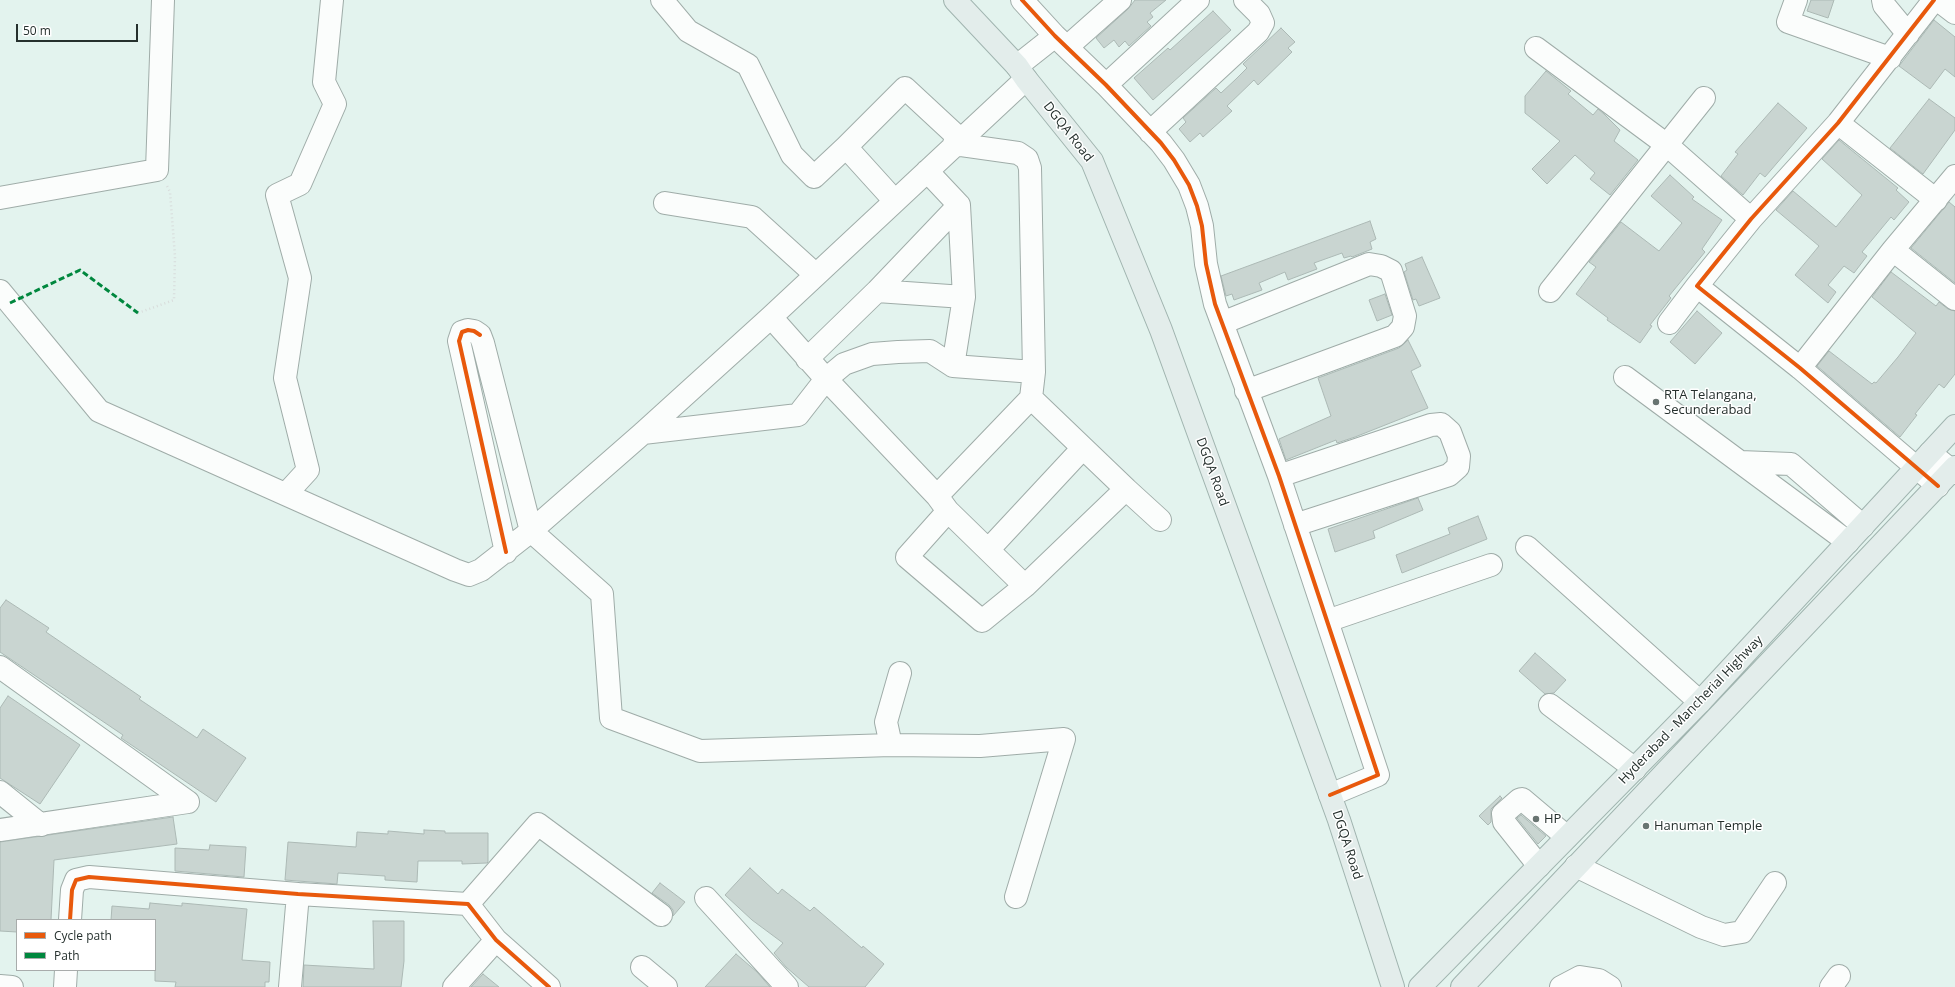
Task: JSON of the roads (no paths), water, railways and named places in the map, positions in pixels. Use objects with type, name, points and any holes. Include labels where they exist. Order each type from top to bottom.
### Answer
[{"type":"main road","name":"DGQA Road","points":[[955,0],[1022,72],[1092,161],[1161,330],[1330,795],[1393,987]]},
{"type":"main road","name":"Hyderabad - Mancherial Highway","points":[[1420,987],[1700,702],[1955,426]]},
{"type":"main road","name":"Hyderabad - Mancherial Highway","points":[[1462,987],[1950,474]]},
{"type":"street","points":[[0,198],[157,170],[163,0]]},
{"type":"street","points":[[286,494],[308,470],[285,378],[300,278],[277,195],[300,184],[335,104],[324,82],[332,0]]},
{"type":"street","points":[[662,0],[688,31],[748,65],[792,155],[814,177],[905,88],[957,142],[1018,153],[1027,159],[1030,168],[1034,372],[1031,398],[943,503],[908,558],[982,622],[1025,586],[1126,489]]},
{"type":"street","points":[[1022,0],[1150,132],[1184,174],[1192,192],[1202,226],[1210,287],[1246,391],[1279,476],[1378,775],[1330,795]]},
{"type":"street","points":[[0,291],[99,411],[469,575],[481,570],[531,531],[643,433],[771,317],[957,142],[1022,72],[1061,41],[1120,0]]},
{"type":"street","points":[[1106,85],[1198,0]]},
{"type":"street","points":[[1150,132],[1258,32],[1262,23],[1259,14],[1245,0]]},
{"type":"street","points":[[1796,0],[1788,22],[1890,58]]},
{"type":"street","points":[[1883,0],[1884,5],[1908,34]]},
{"type":"street","points":[[1669,322],[1751,219],[1838,123],[1934,0]]},
{"type":"street","points":[[1938,0],[1955,13]]},
{"type":"street","points":[[1536,48],[1667,145],[1751,219]]},
{"type":"street","points":[[1550,291],[1704,98]]},
{"type":"street","points":[[1838,123],[1936,200]]},
{"type":"street","points":[[846,147],[894,200]]},
{"type":"street","points":[[927,171],[959,205],[964,297],[953,366]]},
{"type":"street","points":[[1800,368],[1893,250],[1955,176]]},
{"type":"street","points":[[665,203],[752,217],[816,275]]},
{"type":"street","points":[[807,359],[877,291],[959,205]]},
{"type":"street","points":[[1893,250],[1955,299]]},
{"type":"street","points":[[1222,323],[1369,264],[1381,266],[1391,271],[1405,316],[1403,327],[1395,336],[1246,391]]},
{"type":"street","points":[[1697,286],[1800,368],[1923,461],[1950,474]]},
{"type":"street","points":[[877,291],[964,297]]},
{"type":"street","points":[[771,317],[826,380],[988,550],[1025,586]]},
{"type":"street","points":[[506,552],[459,341],[462,332],[468,330],[474,331],[480,335],[483,343],[531,531],[602,594],[612,718],[700,751],[891,745],[980,746],[1064,740],[1016,897]]},
{"type":"street","points":[[643,433],[798,415],[826,380],[844,364],[872,354],[930,351],[953,366],[1034,372]]},
{"type":"street","points":[[1625,377],[1848,542]]},
{"type":"street","points":[[1031,398],[1160,520]]},
{"type":"street","points":[[1279,476],[1431,425],[1441,424],[1450,432],[1459,456],[1458,467],[1449,475],[1295,524]]},
{"type":"street","points":[[988,550],[1083,448]]},
{"type":"street","points":[[1740,462],[1791,464],[1862,526]]},
{"type":"street","points":[[1527,547],[1700,702]]},
{"type":"street","points":[[1327,622],[1491,565]]},
{"type":"street","points":[[891,745],[886,722],[900,673]]},
{"type":"street","points":[[0,830],[188,802],[2,674]]},
{"type":"street","points":[[1550,705],[1635,769]]},
{"type":"street","points":[[0,792],[41,825]]},
{"type":"street","points":[[1539,866],[1504,822],[1503,814],[1522,799],[1567,837]]},
{"type":"street","points":[[468,904],[538,824],[661,915]]},
{"type":"street","points":[[1576,866],[1701,927],[1724,935],[1742,932],[1775,883]]},
{"type":"street","points":[[70,919],[72,890],[76,880],[89,877],[298,894],[468,904],[496,940],[548,987]]},
{"type":"street","points":[[290,987],[298,894]]},
{"type":"street","points":[[706,898],[787,987]]},
{"type":"street","points":[[454,987],[496,940]]},
{"type":"street","points":[[642,967],[666,987]]},
{"type":"street","points":[[65,987],[66,971]]},
{"type":"street","points":[[1561,987],[1580,977],[1599,980],[1610,987]]},
{"type":"street","points":[[0,986],[12,987]]},
{"type":"place","name":"RTA Telangana, Secunderabad","points":[[1656,402]]},
{"type":"place","name":"HP","points":[[1536,819]]},
{"type":"place","name":"Hanuman Temple","points":[[1646,826]]}]
